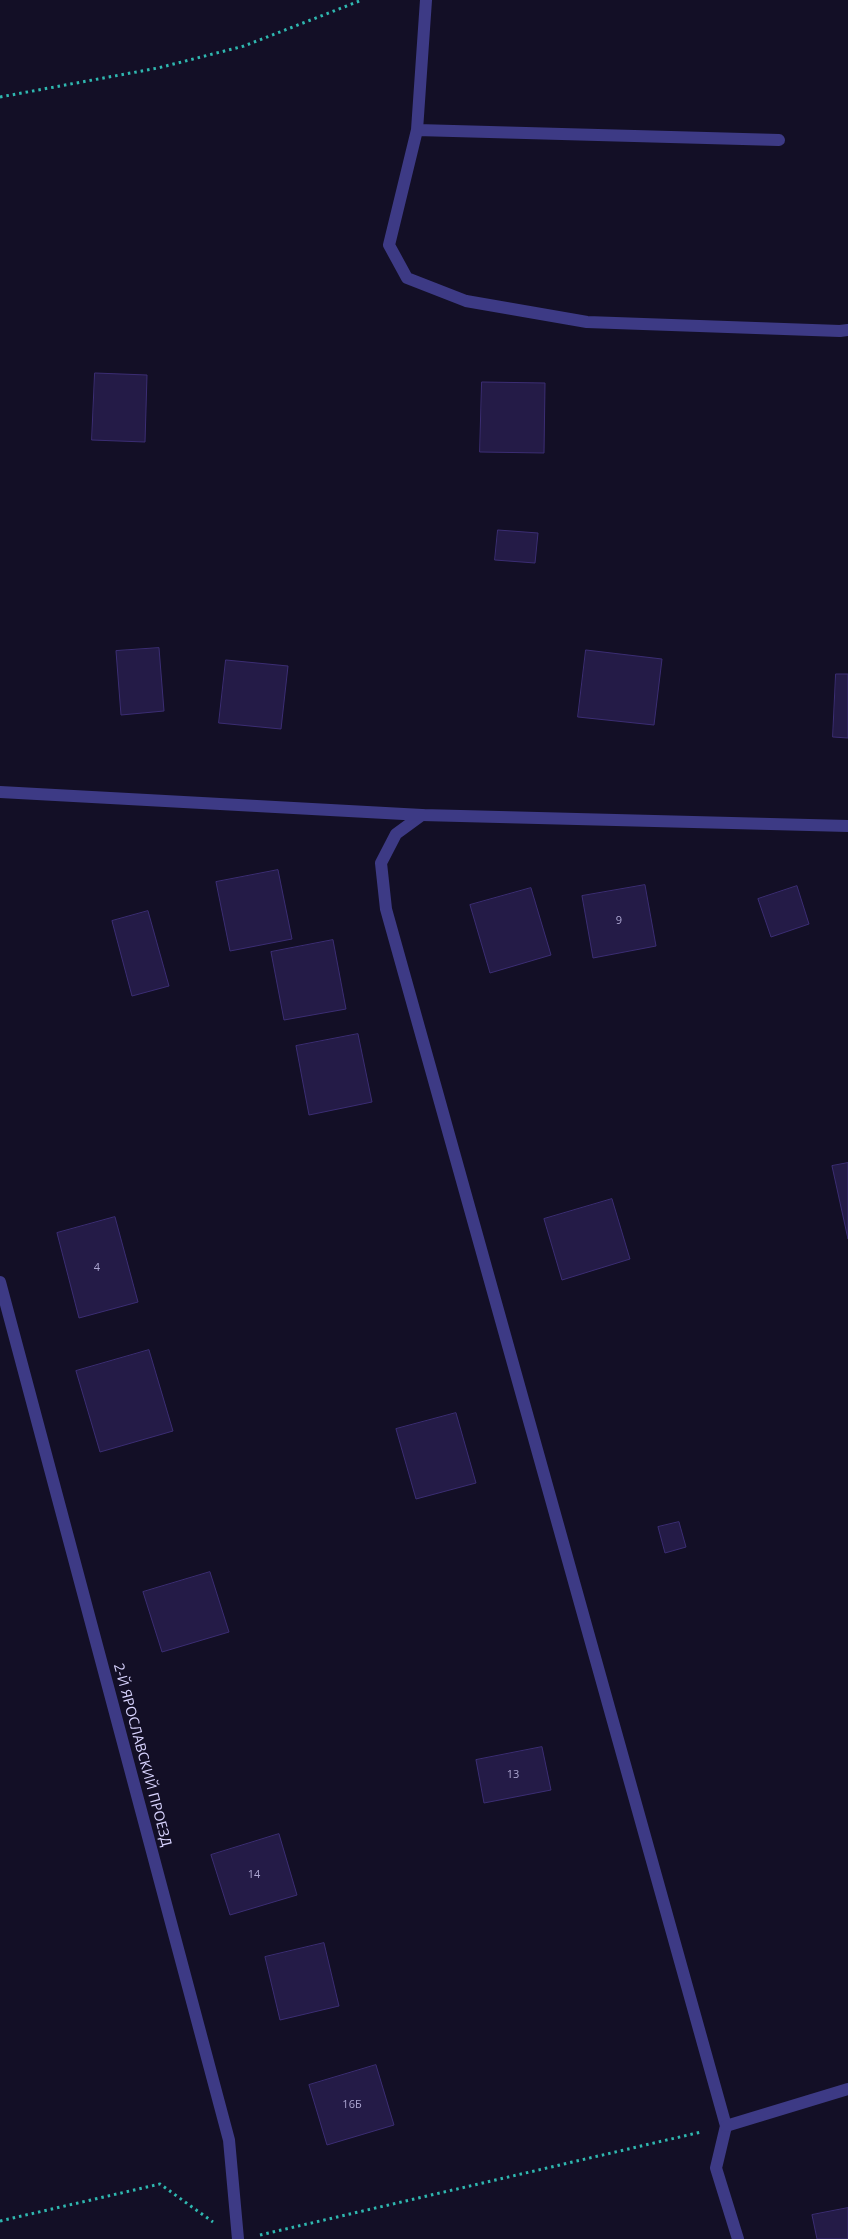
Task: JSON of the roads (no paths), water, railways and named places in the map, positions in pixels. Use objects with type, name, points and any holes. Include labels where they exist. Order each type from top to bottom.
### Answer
[{"type":"street","points":[[426,0],[417,130],[389,245],[407,278],[466,302],[587,322],[848,330]]},
{"type":"street","points":[[417,130],[779,140]]},
{"type":"street","points":[[0,792],[422,815],[848,826]]},
{"type":"street","points":[[422,815],[396,834],[381,863],[386,908],[726,2126],[716,2168],[738,2239]]},
{"type":"street","name":"2-Й ЯРОСЛАВСКИЙ ПРОЕЗД","points":[[0,1282],[229,2140],[238,2239]]},
{"type":"street","points":[[726,2126],[848,2089]]}]
